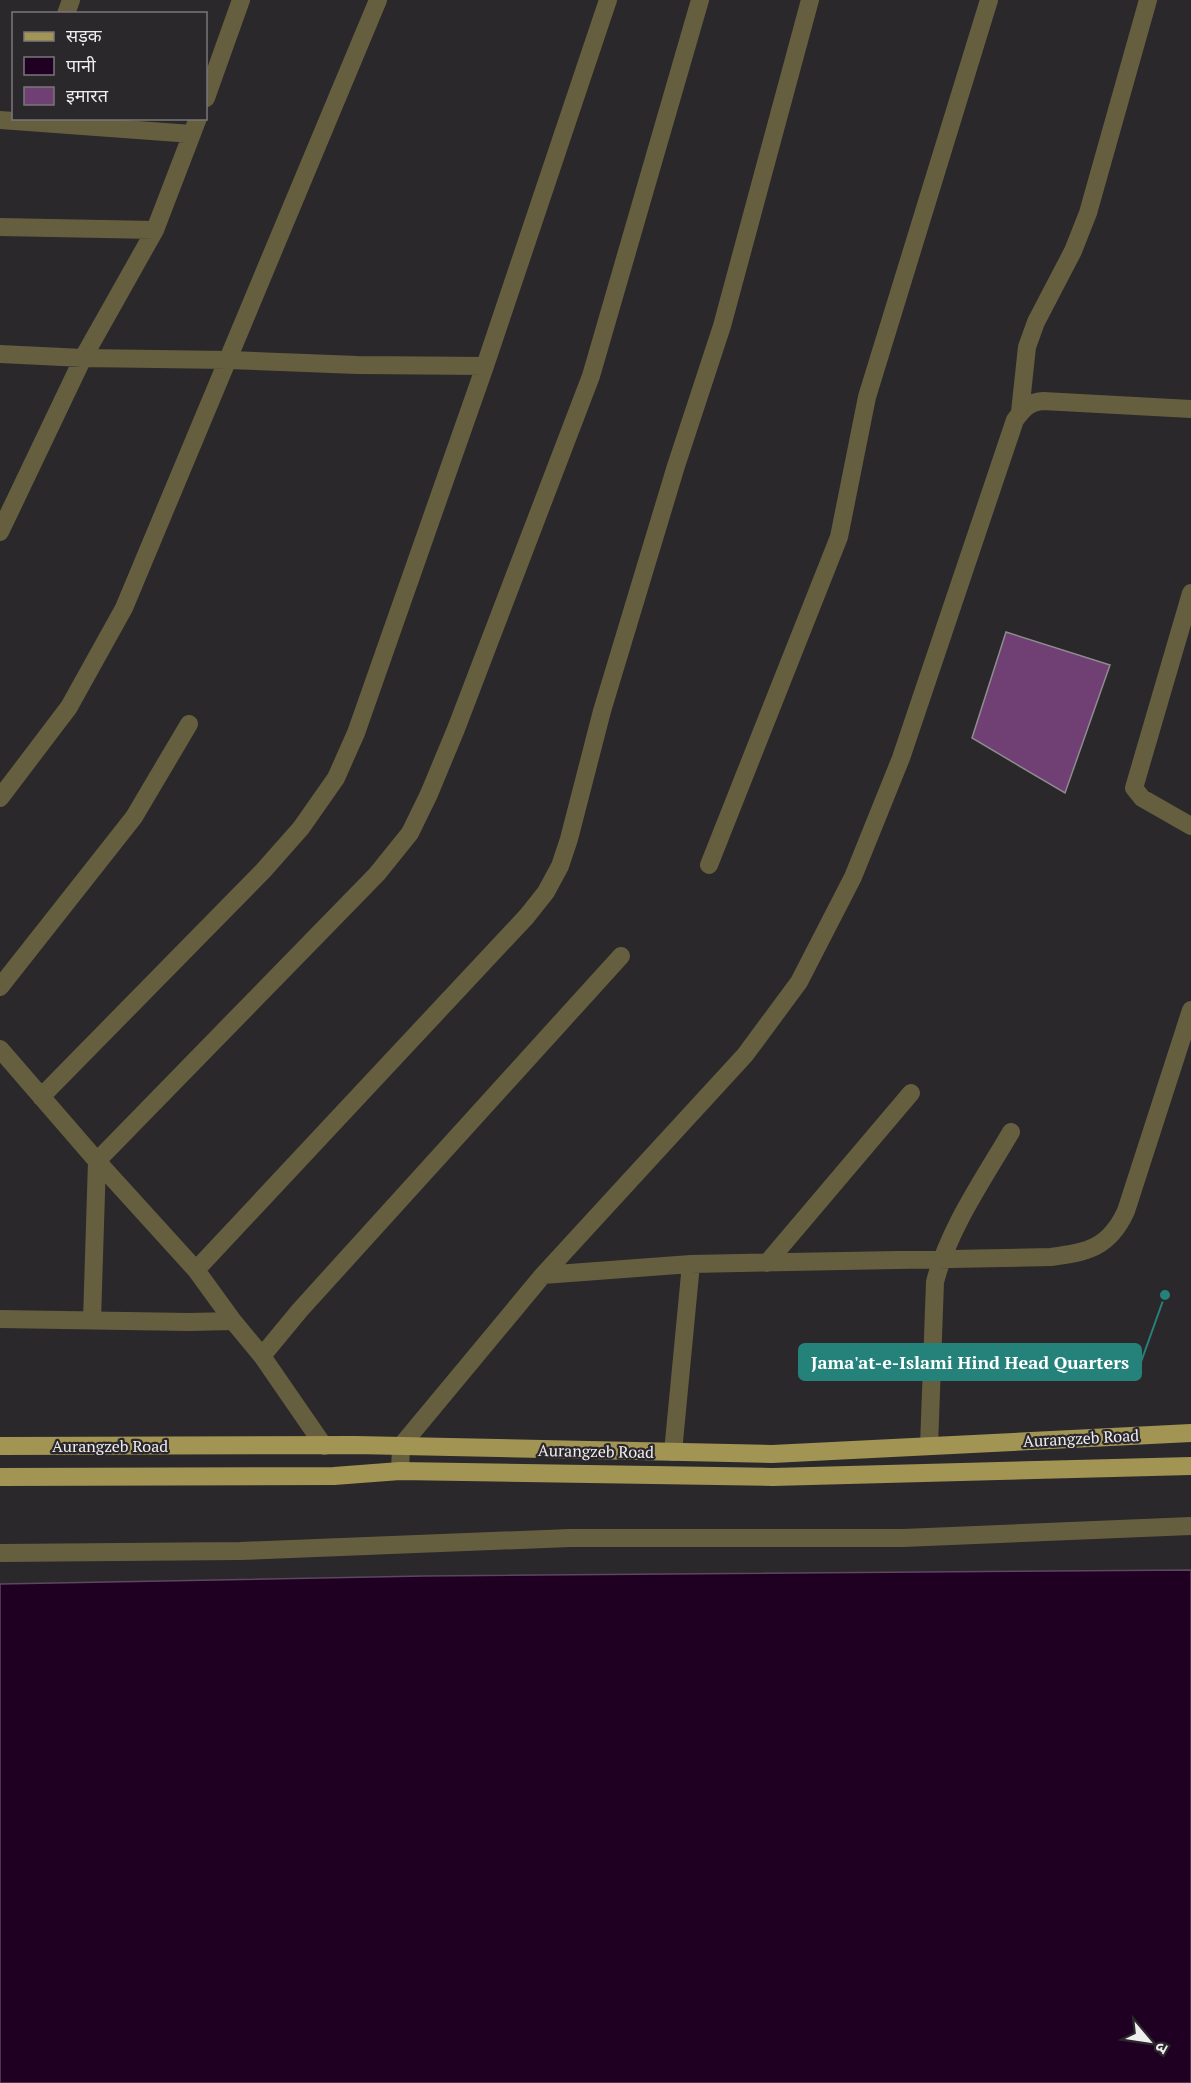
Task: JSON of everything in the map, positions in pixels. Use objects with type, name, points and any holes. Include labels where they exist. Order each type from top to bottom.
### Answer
[{"type":"main road","name":"Aurangzeb Road","points":[[0,1446],[401,1446],[772,1454],[1191,1433]]},
{"type":"main road","name":"Aurangzeb Road","points":[[0,1478],[334,1476],[400,1471],[773,1477],[1191,1466]]},
{"type":"street","points":[[207,95],[242,0]]},
{"type":"street","points":[[0,798],[69,707],[124,608],[378,0]]},
{"type":"street","points":[[41,1097],[263,871],[301,828],[336,778],[356,733],[485,366],[608,0]]},
{"type":"street","points":[[92,1320],[97,1161],[377,874],[410,833],[429,794],[591,376],[700,0]]},
{"type":"street","points":[[196,1270],[527,916],[546,892],[560,866],[606,700],[676,466],[722,326],[810,0]]},
{"type":"street","points":[[709,865],[839,537],[867,397],[989,0]]},
{"type":"street","points":[[1020,412],[1027,347],[1036,322],[1073,250],[1088,213],[1148,0]]},
{"type":"street","points":[[0,120],[54,125],[195,126],[155,231],[83,358],[7,503],[0,532]]},
{"type":"street","points":[[0,227],[155,231]]},
{"type":"street","points":[[0,354],[357,365],[485,366]]},
{"type":"street","points":[[400,1471],[401,1446],[543,1275],[745,1055],[799,982],[853,877],[901,758],[1015,420],[1020,412],[1032,402],[1043,401],[1191,409]]},
{"type":"street","points":[[1191,593],[1134,788],[1142,798],[1191,826]]},
{"type":"street","points":[[0,987],[134,817],[189,724]]},
{"type":"street","points":[[262,1356],[300,1310],[621,956]]},
{"type":"street","points":[[543,1275],[691,1264],[1051,1257],[1095,1248],[1110,1237],[1119,1226],[1126,1211],[1191,1010]]},
{"type":"street","points":[[0,1049],[196,1270],[232,1321],[262,1356],[324,1446]]},
{"type":"street","points":[[767,1263],[911,1093]]},
{"type":"street","points":[[928,1446],[935,1282],[951,1236],[1011,1132]]},
{"type":"street","points":[[673,1452],[691,1264]]},
{"type":"street","points":[[0,1319],[232,1321]]},
{"type":"street","points":[[0,1553],[240,1551],[570,1538],[903,1538],[1191,1526]]},
{"type":"water","points":[[1191,1570],[1191,2083],[0,2083],[0,1584],[424,1576]]},
{"type":"building","points":[[1006,632],[1110,665],[1065,793],[972,738]]},
{"type":"place","name":"Jama'at-e-Islami Hind Head Quarters","points":[[1165,1295]]}]
